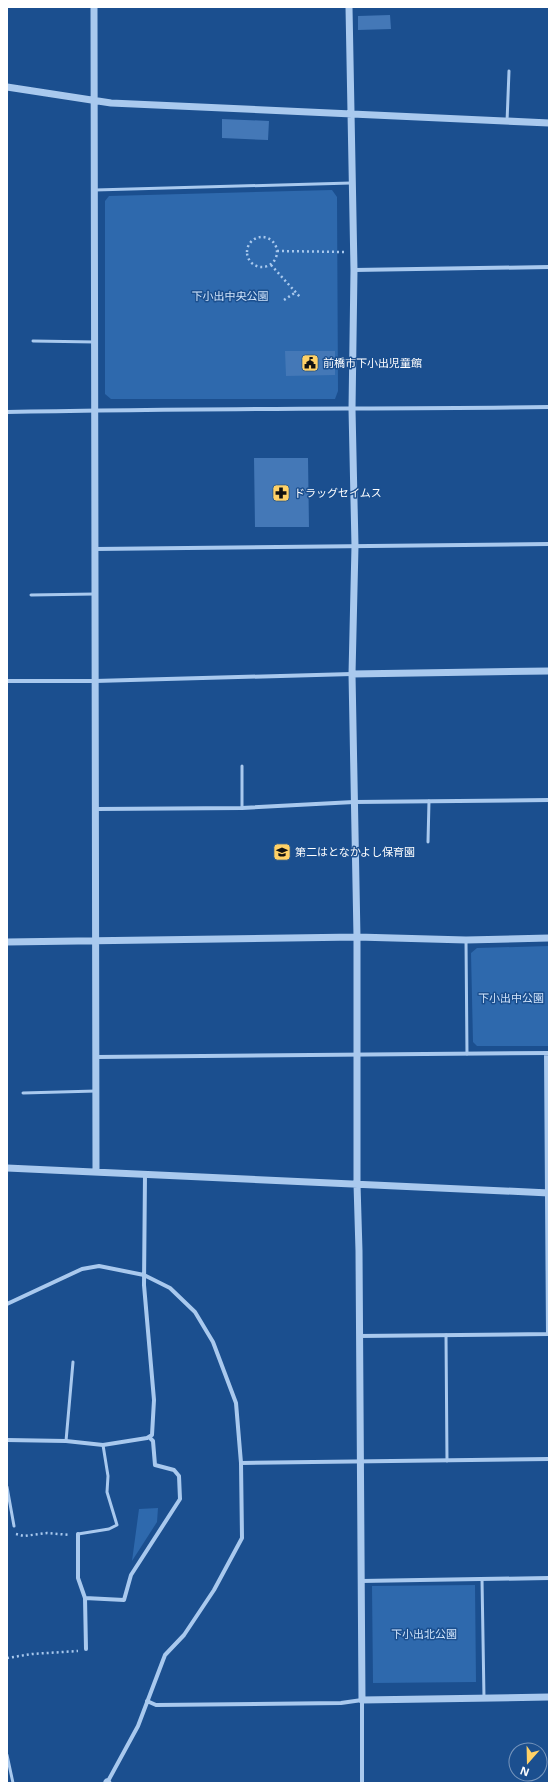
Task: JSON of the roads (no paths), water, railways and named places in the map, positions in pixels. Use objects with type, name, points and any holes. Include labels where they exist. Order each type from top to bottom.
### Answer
[{"type":"street","points":[[94,7],[95,681],[97,809],[96,1172]]},
{"type":"street","points":[[350,7],[351,183],[354,252],[352,409],[355,546],[352,674],[357,937],[357,1184],[362,1783]]},
{"type":"street","points":[[7,87],[93,102],[549,123]]},
{"type":"street","points":[[354,270],[549,268]]},
{"type":"street","points":[[7,412],[94,409],[352,409],[549,406]]},
{"type":"street","points":[[95,549],[549,544]]},
{"type":"street","points":[[7,682],[549,671]]},
{"type":"street","points":[[97,809],[242,808],[354,802],[549,800]]},
{"type":"street","points":[[7,942],[357,937],[466,940],[549,938]]},
{"type":"street","points":[[96,1057],[548,1054],[549,1334],[359,1336]]},
{"type":"street","points":[[7,1168],[548,1193]]},
{"type":"street","points":[[144,1175],[144,1275],[154,1400],[153,1430],[149,1437]]},
{"type":"street","points":[[7,1304],[94,1266],[144,1275],[170,1288],[188,1304],[203,1324],[213,1342],[236,1404],[241,1463],[242,1538],[214,1590],[184,1635],[165,1655],[133,1736],[107,1783]]},
{"type":"street","points":[[7,1440],[66,1441],[103,1445],[149,1437]]},
{"type":"street","points":[[85,1598],[124,1600],[131,1575],[180,1499],[179,1476],[174,1470],[155,1465],[153,1441],[149,1437]]},
{"type":"street","points":[[241,1463],[549,1459]]},
{"type":"street","points":[[78,1534],[78,1578],[85,1598],[86,1649]]},
{"type":"street","points":[[361,1581],[549,1578]]},
{"type":"street","points":[[147,1701],[156,1705],[172,1705],[341,1703],[362,1700],[549,1697]]},
{"type":"lane","points":[[507,122],[509,71]]},
{"type":"lane","points":[[94,190],[351,183]]},
{"type":"lane","points":[[33,341],[95,342]]},
{"type":"lane","points":[[31,595],[95,594]]},
{"type":"lane","points":[[242,766],[242,808]]},
{"type":"lane","points":[[428,842],[429,801]]},
{"type":"lane","points":[[466,940],[467,1054]]},
{"type":"lane","points":[[23,1093],[96,1091]]},
{"type":"lane","points":[[446,1335],[448,1461]]},
{"type":"lane","points":[[66,1441],[73,1362]]},
{"type":"lane","points":[[78,1534],[109,1529],[117,1525],[107,1492],[108,1476],[103,1445]]},
{"type":"lane","points":[[7,1487],[14,1526]]},
{"type":"lane","points":[[482,1579],[484,1698]]},
{"type":"lane","points":[[7,1755],[13,1783]]},
{"type":"place","name":"前橋市下小出児童館","points":[[310,363]]},
{"type":"place","name":"ドラッグセイムス","points":[[281,493]]},
{"type":"place","name":"第二はとなかよし保育園","points":[[282,852]]},
{"type":"park label","name":"下小出中央公園","points":[[230,296]]},
{"type":"park label","name":"下小出中公園","points":[[511,998]]},
{"type":"park label","name":"下小出北公園","points":[[424,1634]]}]
